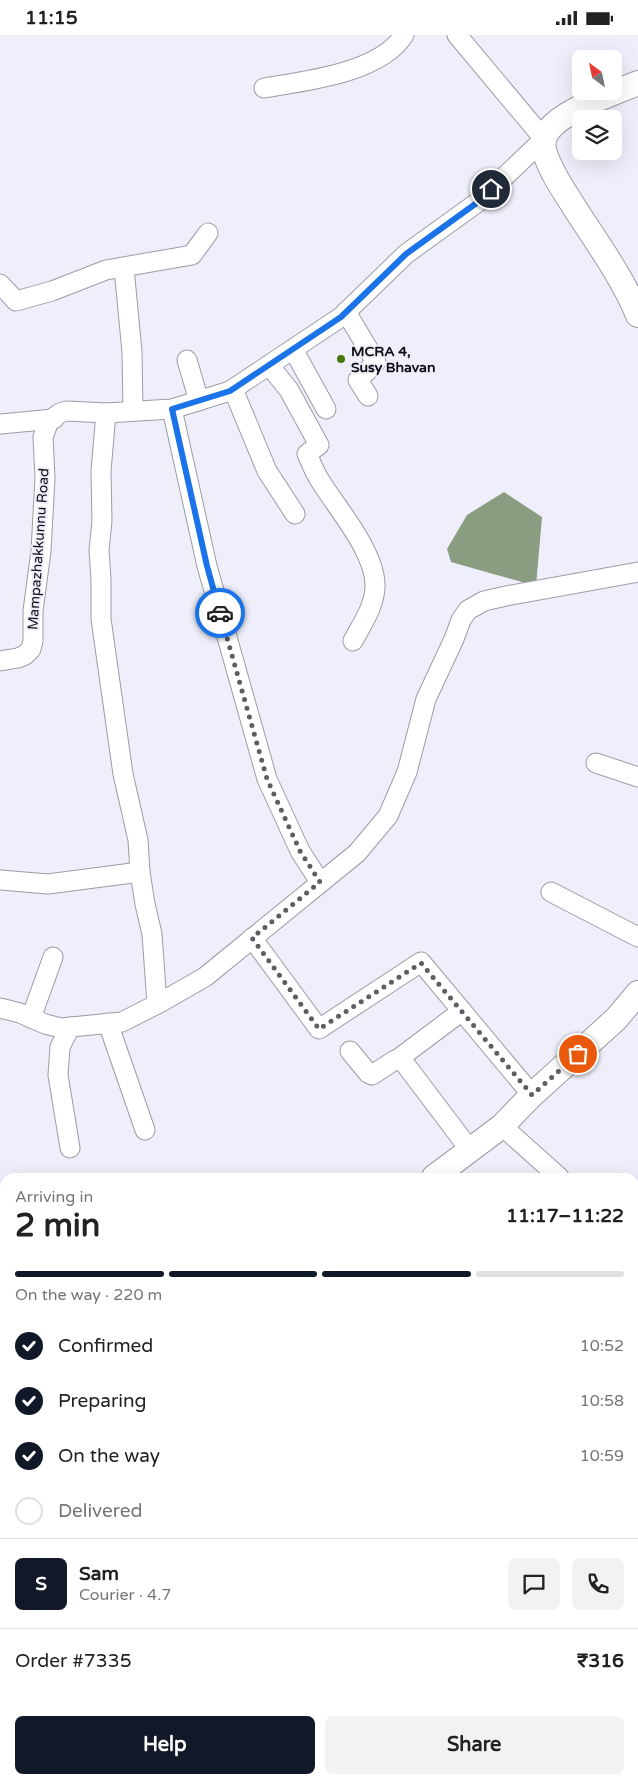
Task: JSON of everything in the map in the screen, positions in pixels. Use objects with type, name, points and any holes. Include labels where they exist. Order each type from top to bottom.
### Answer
[{"type":"street","points":[[264,88],[354,69],[372,62],[391,50],[404,35]]},
{"type":"street","points":[[457,35],[544,139],[544,151],[548,163],[627,289],[638,315]]},
{"type":"street","points":[[0,424],[54,419],[60,413],[67,411],[106,413],[172,409],[233,389],[341,317],[406,254],[478,202],[544,139],[555,124],[570,113],[638,83]]},
{"type":"street","points":[[0,284],[16,301],[52,291],[106,270],[192,255],[208,233]]},
{"type":"street","points":[[124,268],[132,352],[133,411]]},
{"type":"street","points":[[346,312],[376,362],[358,380],[368,396]]},
{"type":"street","points":[[293,349],[326,409]]},
{"type":"street","points":[[187,360],[199,401]]},
{"type":"street","points":[[269,365],[289,390],[319,445],[307,454],[318,478],[368,555],[375,584],[370,609],[353,641]]},
{"type":"street","points":[[233,389],[266,471],[295,514]]},
{"type":"street","points":[[172,409],[207,566],[267,779],[300,851],[320,882]]},
{"type":"street","points":[[106,413],[101,471],[102,521],[99,550],[101,619],[123,774],[138,840],[140,872],[152,934],[158,1004]]},
{"type":"street","name":"Mampazhakkunnu Road","points":[[0,661],[26,655],[31,649],[33,641],[33,611],[41,551],[44,497],[43,437],[49,421],[54,419]]},
{"type":"street","points":[[0,1008],[45,1024],[62,1027],[122,1022],[205,977],[357,853],[388,817],[407,772],[426,699],[454,639],[460,621],[468,610],[484,601],[506,596],[638,572]]},
{"type":"street","points":[[596,763],[638,777]]},
{"type":"street","points":[[0,880],[48,884],[140,872]]},
{"type":"street","points":[[551,892],[638,937]]},
{"type":"street","points":[[252,938],[319,1029],[421,963],[532,1095]]},
{"type":"street","points":[[31,1018],[52,957]]},
{"type":"street","points":[[439,1173],[502,1125],[532,1095],[616,1019],[638,993]]},
{"type":"street","points":[[350,1051],[368,1073],[372,1075],[398,1059],[462,1011]]},
{"type":"street","points":[[108,1023],[146,1130]]},
{"type":"street","points":[[70,1027],[60,1047],[58,1075],[70,1148]]},
{"type":"street","points":[[398,1059],[404,1062],[470,1150]]},
{"type":"street","points":[[502,1125],[555,1173]]},
{"type":"shaded area","points":[[504,492],[542,517],[536,586],[451,562],[447,549],[467,515]]},
{"type":"way so far","points":[[220,613],[267,779],[300,851],[320,882],[252,938],[319,1029],[421,963],[532,1095],[578,1054]]},
{"type":"place","name":"MCRA 4, Susy Bhavan","points":[[341,359]]},
{"type":"route","points":[[220,613],[207,566],[172,409],[230,391],[341,317],[406,254],[478,202],[491,189]]}]
